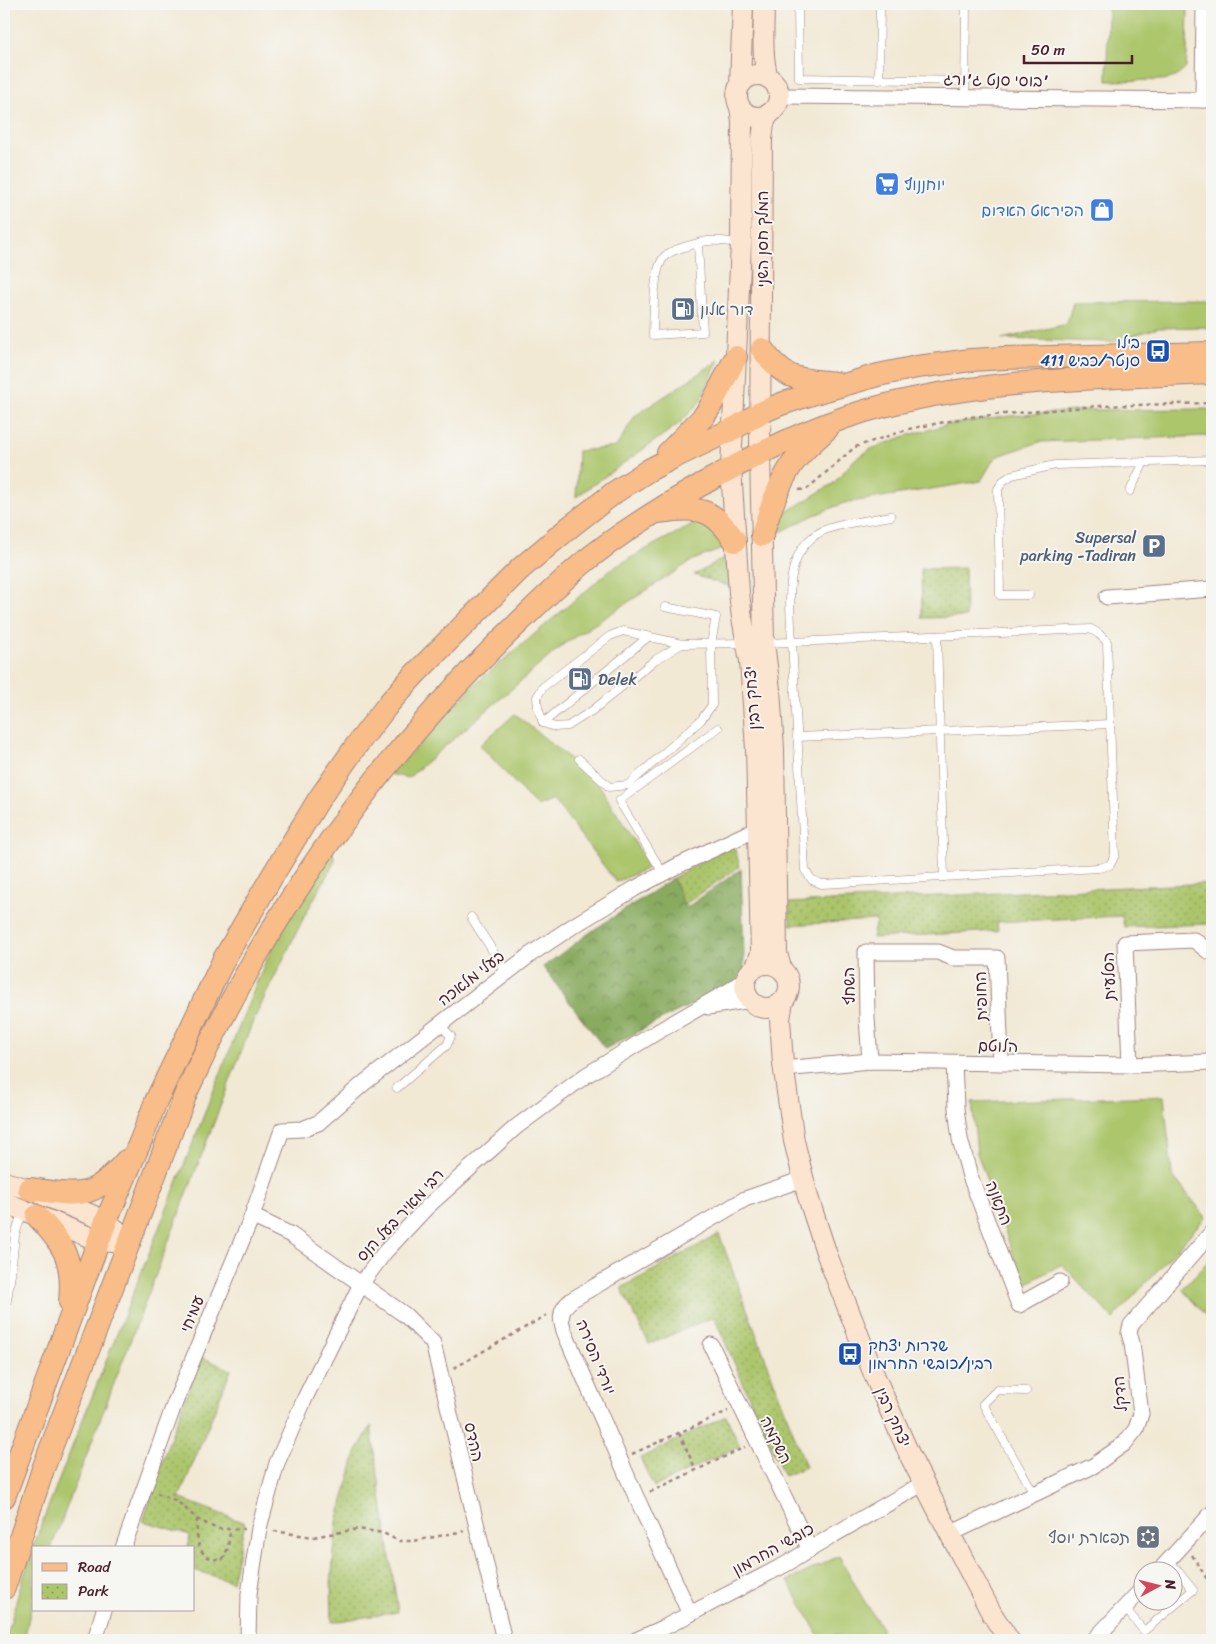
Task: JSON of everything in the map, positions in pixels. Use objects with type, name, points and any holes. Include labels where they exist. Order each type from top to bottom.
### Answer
[{"type":"main road","points":[[762,349],[772,362],[792,377],[845,384]]},
{"type":"main road","points":[[4,1496],[102,1231],[142,1140],[156,1101],[224,959],[275,870],[319,799],[356,746],[390,702],[520,569],[615,492],[649,470],[781,404],[845,384],[907,369],[971,360],[1212,353]]},
{"type":"main road","points":[[649,470],[682,440],[704,416],[736,357]]},
{"type":"main road","points":[[4,1588],[43,1469],[186,1093],[206,1047],[276,923],[329,841],[385,768],[439,704],[489,652],[592,556],[655,512],[731,468],[802,434],[864,412],[907,400],[980,389],[1076,379],[1212,373]]},
{"type":"main road","points":[[762,535],[776,492],[784,478],[804,450],[835,422]]},
{"type":"main road","points":[[655,512],[690,509],[712,514],[720,520],[734,541]]},
{"type":"main road","points":[[68,1320],[71,1283],[69,1262],[56,1236],[29,1205],[89,1192],[108,1180],[129,1158],[142,1140]]},
{"type":"street","points":[[740,85],[745,79],[752,76],[761,75],[768,78],[777,86],[779,96],[777,104],[768,115],[761,117],[754,117],[745,113],[740,108],[737,97],[740,85],[743,4]]},
{"type":"street","points":[[764,4],[763,51],[768,78]]},
{"type":"street","points":[[1204,4],[1208,100]]},
{"type":"street","name":"בוסי סנט ג'ורג'","points":[[779,96],[1208,100]]},
{"type":"street","name":"המלך חסן השני","points":[[733,429],[741,243],[742,121],[740,108]]},
{"type":"street","name":"המלך חסן השני","points":[[760,453],[762,140],[764,123],[768,115]]},
{"type":"street","name":"יצחק רבין","points":[[733,429],[731,468],[734,541],[742,618],[755,643],[770,690],[774,749],[766,830],[760,953],[751,972]]},
{"type":"street","name":"יצחק רבין","points":[[755,643],[762,535],[760,453]]},
{"type":"street","points":[[1108,596],[1212,589]]},
{"type":"street","name":"יצחק רבין","points":[[766,830],[777,953],[781,968]]},
{"type":"street","name":"בעלי מלאכה","points":[[252,1216],[282,1130],[302,1129],[318,1123],[364,1083],[531,954],[573,926],[663,873],[732,840],[766,830]]},
{"type":"street","name":"הסלעית","points":[[1130,1065],[1125,943],[1194,940],[1210,951]]},
{"type":"street","name":"השחף","points":[[870,1061],[866,952],[938,952]]},
{"type":"street","name":"החופית","points":[[938,952],[953,958],[997,958],[1001,1063]]},
{"type":"street","points":[[763,964],[770,964],[781,968],[787,977],[789,990],[766,1003],[746,993],[751,972],[763,964]]},
{"type":"street","name":"רבי מאיר בעל הנס","points":[[248,1640],[249,1594],[259,1528],[277,1463],[305,1398],[361,1284],[384,1253],[427,1207],[516,1127],[585,1076],[652,1035],[732,990],[751,972]]},
{"type":"street","name":"יצחק רבין","points":[[766,1003],[767,1020],[783,1067],[794,1140],[803,1179],[827,1255],[875,1377],[924,1483],[992,1614],[1009,1640]]},
{"type":"street","name":"רבי מאיר בעל הנס","points":[[702,1007],[766,1003]]},
{"type":"street","name":"הלוטם","points":[[783,1067],[870,1061],[1130,1065],[1212,1062]]},
{"type":"street","name":"התאנה","points":[[954,1063],[956,1108],[967,1167],[1019,1305],[1060,1282]]},
{"type":"street","name":"יורדי הסירה","points":[[690,1614],[637,1499],[562,1327],[561,1314],[566,1304],[745,1200],[803,1179]]},
{"type":"street","points":[[4,1182],[29,1205],[102,1231]]},
{"type":"street","points":[[4,1202],[29,1205],[130,1242]]},
{"type":"street","points":[[252,1216],[290,1235],[361,1284]]},
{"type":"street","name":"עמיחי","points":[[123,1546],[174,1405],[252,1216]]},
{"type":"street","name":"הדקל","points":[[950,1534],[1093,1466],[1124,1444],[1136,1429],[1141,1414],[1132,1343],[1129,1333],[1131,1325],[1212,1232]]},
{"type":"street","name":"ההדס","points":[[361,1284],[405,1315],[433,1343],[504,1640]]},
{"type":"street","name":"השקמה","points":[[711,1345],[810,1550]]},
{"type":"street","name":"כובשי החרמון","points":[[636,1640],[788,1563],[924,1483]]},
{"type":"street","points":[[1169,1560],[1212,1513]]},
{"type":"street","points":[[1094,1640],[1134,1598]]},
{"type":"street","points":[[95,1640],[103,1612]]},
{"type":"lane","points":[[798,4],[798,78],[966,81]]},
{"type":"lane","points":[[879,80],[880,4]]},
{"type":"lane","points":[[965,98],[966,4]]},
{"type":"lane","points":[[698,244],[703,332],[653,335],[657,271],[665,255],[683,248],[708,241],[741,243]]},
{"type":"lane","points":[[1029,595],[1000,595],[997,502],[998,489],[1003,480],[1012,475],[1055,465],[1212,460]]},
{"type":"lane","points":[[1130,491],[1144,462]]},
{"type":"lane","points":[[543,724],[537,697],[543,687],[610,636],[623,631],[682,644],[711,644],[792,642],[1091,629],[1107,642],[1115,855],[1110,865],[1098,868],[822,884],[812,880],[805,870],[792,642],[790,583],[799,553],[811,537],[830,528],[891,516]]},
{"type":"lane","points":[[579,759],[609,787],[628,785],[701,720],[712,705],[711,644],[716,617],[665,607]]},
{"type":"lane","points":[[937,636],[944,877]]},
{"type":"lane","points":[[543,724],[648,637]]},
{"type":"lane","points":[[543,724],[555,727],[568,726],[593,710],[655,660],[682,644]]},
{"type":"lane","points":[[798,737],[1110,724]]},
{"type":"lane","points":[[663,873],[619,801],[718,728]]},
{"type":"lane","points":[[472,917],[507,973]]},
{"type":"lane","points":[[397,1088],[448,1045],[451,1036],[440,1025]]},
{"type":"lane","points":[[4,1319],[15,1235],[29,1205]]},
{"type":"lane","points":[[1026,1391],[997,1390],[984,1404],[1035,1494]]},
{"type":"lane","points":[[1124,1608],[1144,1631],[1193,1590],[1169,1560]]},
{"type":"path","points":[[784,478],[792,491],[806,489],[855,447],[909,429],[970,417],[1098,406],[1212,403]]},
{"type":"path","points":[[440,1376],[566,1304]]},
{"type":"path","points":[[620,1460],[740,1405]]},
{"type":"path","points":[[679,1433],[696,1470]]},
{"type":"path","points":[[637,1499],[758,1441]]},
{"type":"path","points":[[144,1488],[177,1501],[197,1519],[217,1529],[259,1528],[313,1537],[358,1529],[383,1532],[398,1540],[414,1541],[477,1528]]},
{"type":"path","points":[[197,1519],[198,1542],[202,1554],[213,1560],[223,1559],[228,1548],[230,1530]]},
{"type":"path","points":[[1184,1543],[1212,1587]]},
{"type":"green space","points":[[1108,4],[1188,4],[1186,68],[1176,77],[1163,80],[1107,81]]},
{"type":"green space","points":[[1212,301],[1212,328],[1158,328],[1111,342],[1002,339],[1067,324],[1073,302]]},
{"type":"green space","points":[[719,360],[699,403],[680,423],[576,497],[578,451],[616,447],[635,416]]},
{"type":"green space","points":[[1086,410],[1212,410],[1212,436],[1040,442],[995,457],[981,481],[844,503],[812,516],[773,536],[770,522],[834,483],[854,460],[871,449],[905,436],[946,425],[1010,416]]},
{"type":"green space","points":[[704,519],[718,528],[725,548],[693,560],[564,644],[408,778],[389,774],[473,686],[613,568]]},
{"type":"green space","points":[[729,555],[732,587],[694,575]]},
{"type":"green space","points":[[965,568],[966,617],[922,618],[921,569]]},
{"type":"green space","points":[[515,714],[596,780],[650,867],[616,882],[553,799],[536,806],[480,745]]},
{"type":"green space","points":[[733,844],[740,866],[684,905],[673,878]]},
{"type":"green space","points":[[331,846],[335,861],[305,915],[253,1021],[52,1546],[34,1546],[258,979],[280,929]]},
{"type":"green space","points":[[741,869],[744,969],[737,983],[605,1049],[543,967],[592,931],[673,878],[686,908]]},
{"type":"green space","points":[[1212,883],[1212,924],[1124,927],[1122,916],[997,922],[998,931],[872,938],[876,920],[790,925],[789,903]]},
{"type":"green space","points":[[1164,1096],[1172,1175],[1206,1217],[1113,1319],[1062,1264],[1024,1285],[977,1153],[972,1102]]},
{"type":"green space","points":[[719,1234],[806,1467],[784,1476],[714,1317],[649,1344],[621,1288]]},
{"type":"green space","points":[[1212,1257],[1212,1323],[1182,1289]]},
{"type":"green space","points":[[201,1357],[231,1370],[179,1498],[245,1523],[232,1582],[195,1570],[195,1546],[188,1546],[190,1535],[143,1521],[168,1444]]},
{"type":"green space","points":[[726,1416],[740,1446],[654,1487],[640,1458]]},
{"type":"green space","points":[[371,1426],[398,1612],[332,1622],[331,1583],[337,1522],[356,1453]]},
{"type":"green space","points":[[32,1552],[32,1604],[24,1640],[6,1640]]},
{"type":"green space","points":[[839,1556],[883,1630],[873,1640],[842,1640],[837,1634],[821,1640],[788,1581]]},
{"type":"place","name":"יוחננוף","points":[[887,184]]},
{"type":"place","name":"הפיראט האדום","points":[[1102,210]]},
{"type":"place","name":"דור אלון","points":[[683,309]]},
{"type":"place","name":"בילו סנטר/כביש 411","points":[[1158,351]]},
{"type":"place","name":"Supersal parking -Tadiran","points":[[1154,546]]},
{"type":"place","name":"Delek","points":[[580,679]]},
{"type":"place","name":"שדרות יצחק רבין/כובשי החרמון","points":[[850,1354]]},
{"type":"place","name":"תפארת יוסף","points":[[1148,1537]]}]
